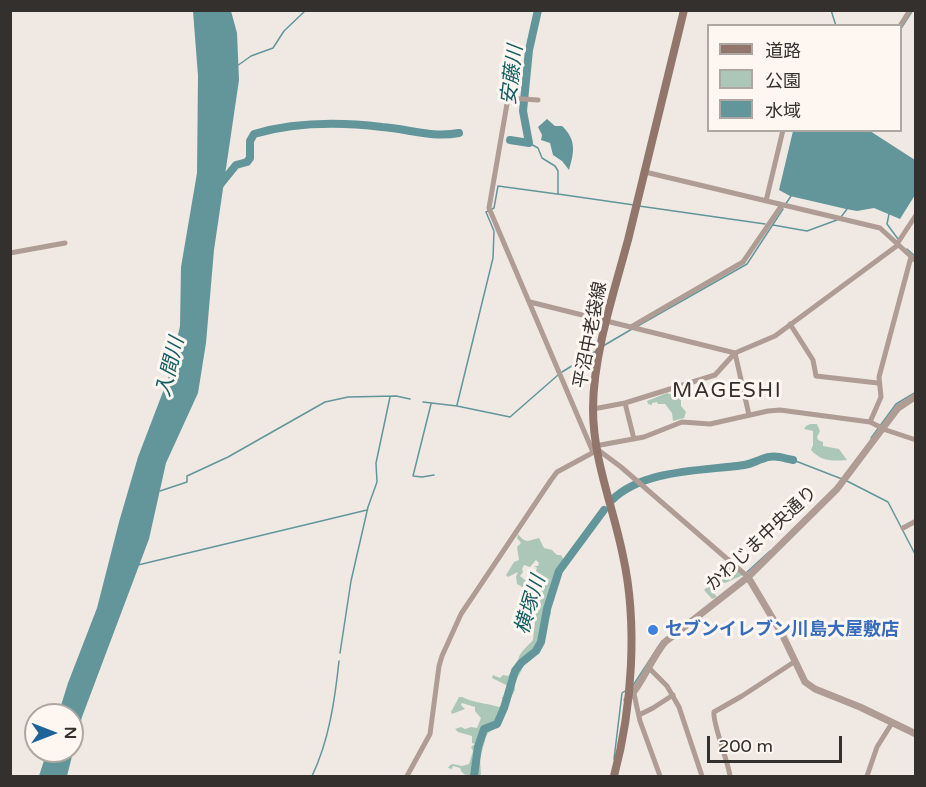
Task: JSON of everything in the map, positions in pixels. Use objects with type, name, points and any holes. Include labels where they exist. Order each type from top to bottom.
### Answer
[{"type":"main road","name":"平沼中老袋線","points":[[614,777],[627,700],[632,643],[628,585],[623,555],[595,449],[593,409],[595,383],[607,321],[684,10]]},
{"type":"street","points":[[901,24],[910,10]]},
{"type":"street","points":[[538,100],[508,98],[489,208],[595,449],[629,474],[748,577],[782,634],[800,675],[810,686],[915,734]]},
{"type":"street","points":[[766,201],[783,132]]},
{"type":"street","points":[[645,172],[880,228],[913,259],[878,383],[881,397],[870,422]]},
{"type":"street","points":[[631,327],[743,262],[782,205]]},
{"type":"street","points":[[593,409],[625,403],[715,375],[735,352],[775,336],[897,244],[915,215]]},
{"type":"street","points":[[10,253],[65,243]]},
{"type":"street","points":[[530,302],[735,352]]},
{"type":"street","points":[[790,324],[813,360],[816,376],[878,383]]},
{"type":"street","points":[[735,352],[750,415]]},
{"type":"street","name":"かわじま中央通り","points":[[627,700],[634,694],[648,667],[670,638],[748,577],[849,476],[898,408],[915,396]]},
{"type":"street","points":[[625,403],[634,439]]},
{"type":"street","points":[[406,777],[430,734],[439,666],[461,614],[557,472],[595,449],[652,435],[682,422],[710,424],[780,410],[870,422],[915,440]]},
{"type":"street","points":[[903,528],[915,522]]},
{"type":"street","points":[[730,777],[721,738],[713,717],[714,712],[794,662]]},
{"type":"street","points":[[648,667],[662,680],[679,707],[702,777]]},
{"type":"street","points":[[634,694],[660,777]]},
{"type":"street","points":[[639,715],[673,695]]},
{"type":"street","points":[[867,777],[877,747],[892,723]]},
{"type":"green space","points":[[667,393],[681,398],[681,406],[686,412],[684,418],[673,421],[672,413],[665,404],[657,402],[652,405],[648,404],[647,401]]},
{"type":"green space","points":[[810,424],[817,424],[820,431],[817,437],[823,442],[823,446],[839,449],[847,460],[823,459],[815,454],[811,450],[813,431],[804,429]]},
{"type":"green space","points":[[518,534],[526,541],[539,538],[544,548],[561,555],[565,562],[562,565],[551,614],[547,620],[547,629],[542,634],[546,636],[544,641],[524,664],[514,681],[515,690],[507,705],[508,709],[486,737],[480,758],[481,776],[468,776],[460,768],[453,766],[452,769],[448,768],[453,764],[462,766],[469,764],[473,751],[471,747],[475,744],[472,743],[472,736],[455,729],[477,728],[481,718],[475,711],[475,707],[462,703],[465,709],[452,714],[451,712],[459,697],[499,707],[507,691],[506,685],[492,678],[493,675],[500,678],[503,675],[508,676],[518,663],[521,654],[533,640],[536,613],[530,607],[537,576],[535,573],[537,568],[534,566],[538,566],[539,563],[536,560],[530,567],[524,565],[522,569],[520,576],[529,580],[528,590],[517,584],[518,572],[508,577],[506,575],[514,562],[519,560],[517,547],[521,543],[517,538]]},
{"type":"green space","points":[[732,567],[743,575],[725,583],[720,581],[719,586],[712,591],[717,597],[712,599],[704,590],[711,584],[712,573]]},
{"type":"water","name":"入間川","points":[[193,11],[231,11],[237,33],[239,80],[214,250],[206,343],[198,393],[166,463],[149,539],[84,712],[84,703],[62,703],[97,608],[138,457],[169,376],[180,326],[181,267],[197,173],[198,76]]},
{"type":"water","points":[[547,119],[555,126],[562,126],[570,136],[573,152],[569,170],[553,155],[550,143],[541,140],[542,135],[538,127]]},
{"type":"water","points":[[793,132],[872,132],[915,160],[915,195],[900,219],[874,208],[857,211],[846,209],[790,196],[779,190]]},
{"type":"water","points":[[43,763],[70,763],[67,776],[39,776]]},
{"type":"waterway","points":[[237,66],[251,56],[273,48],[284,31],[306,10]]},
{"type":"waterway","name":"安藤川","points":[[510,140],[529,143],[523,111],[529,50],[538,10]]},
{"type":"waterway","points":[[831,10],[835,24]]},
{"type":"waterway","points":[[902,27],[913,10]]},
{"type":"waterway","points":[[219,186],[236,165],[247,162],[250,158],[250,141],[254,134],[270,130],[301,125],[350,124],[430,134],[459,133]]},
{"type":"waterway","points":[[529,143],[538,148],[542,158],[555,166],[558,171],[558,194],[634,205]]},
{"type":"waterway","points":[[457,405],[493,258],[494,231],[486,212],[494,208],[498,186],[557,194]]},
{"type":"waterway","points":[[785,205],[791,196]]},
{"type":"waterway","points":[[639,206],[765,224]]},
{"type":"waterway","points":[[636,327],[747,264],[783,209]]},
{"type":"waterway","points":[[841,217],[847,209]]},
{"type":"waterway","points":[[889,214],[887,224],[898,239]]},
{"type":"waterway","points":[[773,225],[807,231],[837,220]]},
{"type":"waterway","points":[[907,249],[916,257]]},
{"type":"waterway","points":[[603,346],[632,329]]},
{"type":"waterway","points":[[562,372],[596,351]]},
{"type":"waterway","points":[[423,402],[457,406],[510,417],[558,375]]},
{"type":"waterway","points":[[871,438],[896,404],[916,392]]},
{"type":"waterway","points":[[160,491],[187,482],[187,476],[228,457],[325,402],[348,397],[396,396],[410,399]]},
{"type":"waterway","points":[[340,653],[351,581],[368,507],[377,482],[376,463],[390,397]]},
{"type":"waterway","points":[[431,404],[413,476],[434,475]]},
{"type":"waterway","name":"横塚川","points":[[612,500],[640,482],[674,473],[744,465],[770,457],[793,460]]},
{"type":"waterway","points":[[793,460],[842,479]]},
{"type":"waterway","points":[[847,481],[888,502],[916,556]]},
{"type":"waterway","points":[[138,565],[367,510]]},
{"type":"waterway","name":"横塚川","points":[[474,776],[478,747],[484,729],[497,724],[515,671],[536,651],[541,642],[547,609],[559,571],[604,510]]},
{"type":"waterway","points":[[747,572],[770,551]]},
{"type":"waterway","points":[[632,687],[662,641]]},
{"type":"waterway","points":[[312,776],[327,734],[339,661]]},
{"type":"waterway","points":[[614,759],[622,693],[625,691]]},
{"type":"place","name":"セブンイレブン川島大屋敷店","points":[[653,630]]},
{"type":"district","name":"MAGESHI","points":[[727,391]]}]
